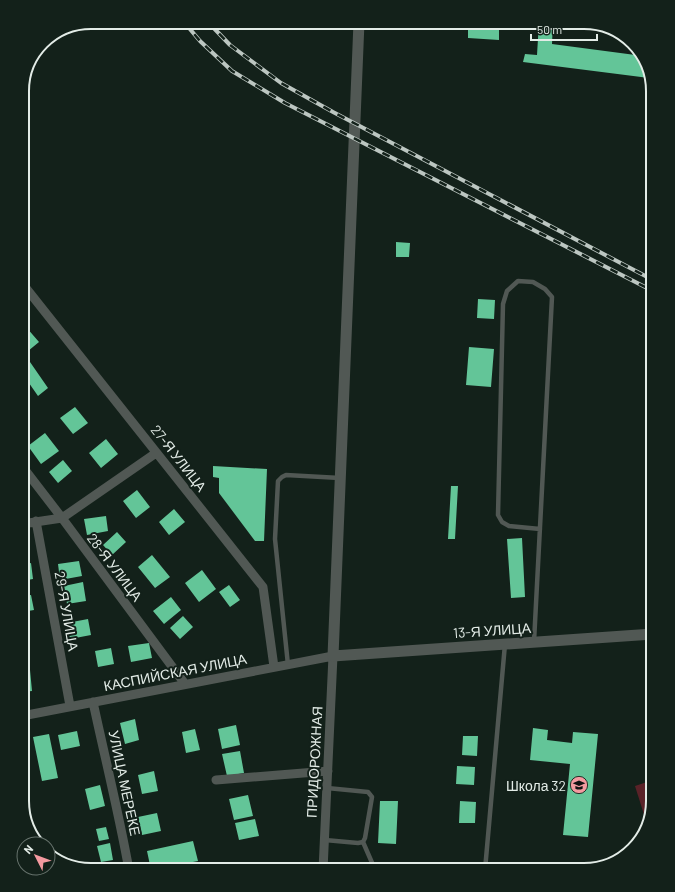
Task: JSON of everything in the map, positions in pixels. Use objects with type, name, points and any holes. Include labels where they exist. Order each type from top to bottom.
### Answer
[{"type":"street","points":[[333,656],[359,29]]},
{"type":"street","name":"27-Я УЛИЦА","points":[[29,292],[263,587],[274,667]]},
{"type":"street","points":[[29,523],[62,518],[156,453]]},
{"type":"street","name":"28-Я УЛИЦА","points":[[29,475],[185,684]]},
{"type":"street","name":"29-Я УЛИЦА","points":[[36,522],[70,706]]},
{"type":"street","name":"13-Я УЛИЦА","points":[[333,656],[646,634]]},
{"type":"street","name":"КАСПИЙСКАЯ УЛИЦА","points":[[29,715],[333,656]]},
{"type":"street","name":"ПРИДОРОЖНАЯ","points":[[323,863],[333,656]]},
{"type":"street","name":"УЛИЦА МЕРЕКЕ","points":[[93,702],[128,863]]},
{"type":"street","points":[[216,780],[328,771]]},
{"type":"lane","points":[[534,642],[540,529],[552,298],[545,289],[533,282],[518,282],[507,291],[503,304],[498,515],[502,522],[509,526],[540,529]]},
{"type":"lane","points":[[288,665],[275,539],[278,481],[286,474],[340,478]]},
{"type":"lane","points":[[486,863],[505,644]]},
{"type":"lane","points":[[327,788],[368,792],[372,797],[363,842],[372,863]]},
{"type":"lane","points":[[325,840],[358,843],[363,842]]},
{"type":"shaded area","points":[[646,782],[644,816],[635,786]]},
{"type":"building","points":[[468,29],[499,29],[499,40],[468,38]]},
{"type":"building","points":[[539,29],[553,29],[552,44],[635,55],[640,63],[645,77],[523,62],[525,54],[537,55]]},
{"type":"building","points":[[396,242],[410,243],[409,257],[396,257]]},
{"type":"building","points":[[478,299],[495,300],[494,319],[477,318]]},
{"type":"building","points":[[29,330],[39,342],[29,350]]},
{"type":"building","points":[[469,347],[494,349],[491,387],[466,385]]},
{"type":"building","points":[[30,362],[48,388],[38,396],[29,383]]},
{"type":"building","points":[[75,407],[88,423],[73,434],[60,418]]},
{"type":"building","points":[[45,433],[59,451],[41,464],[29,445]]},
{"type":"building","points":[[106,439],[118,454],[101,468],[89,453]]},
{"type":"building","points":[[63,460],[72,471],[58,483],[49,472]]},
{"type":"building","points":[[213,466],[267,469],[264,541],[255,541],[219,493],[219,478],[213,477]]},
{"type":"building","points":[[451,486],[458,486],[455,539],[448,539]]},
{"type":"building","points":[[137,490],[150,507],[136,518],[123,501]]},
{"type":"building","points":[[174,509],[185,522],[169,535],[159,522]]},
{"type":"building","points":[[106,516],[108,531],[87,535],[84,519]]},
{"type":"building","points":[[117,532],[126,542],[112,555],[103,545]]},
{"type":"building","points":[[522,538],[525,597],[511,598],[507,539]]},
{"type":"building","points":[[152,555],[170,577],[155,588],[138,567]]},
{"type":"building","points":[[79,561],[82,576],[60,580],[58,564]]},
{"type":"building","points":[[29,563],[31,563],[33,579],[29,580]]},
{"type":"building","points":[[202,570],[216,589],[199,602],[185,583]]},
{"type":"building","points":[[83,582],[86,601],[67,604],[64,586]]},
{"type":"building","points":[[229,585],[240,600],[230,607],[219,592]]},
{"type":"building","points":[[29,595],[31,595],[34,610],[29,611]]},
{"type":"building","points":[[171,597],[181,610],[164,624],[153,611]]},
{"type":"building","points":[[183,616],[193,627],[180,639],[170,628]]},
{"type":"building","points":[[88,619],[91,635],[70,639],[67,623]]},
{"type":"building","points":[[149,643],[152,658],[131,662],[128,646]]},
{"type":"building","points":[[111,648],[114,664],[98,667],[95,651]]},
{"type":"building","points":[[29,670],[30,670],[32,691],[29,691]]},
{"type":"building","points":[[135,719],[139,740],[125,744],[120,723]]},
{"type":"building","points":[[236,725],[240,745],[222,749],[218,729]]},
{"type":"building","points":[[533,728],[548,730],[547,740],[572,743],[573,732],[598,734],[588,837],[563,835],[570,764],[530,760]]},
{"type":"building","points":[[195,729],[200,750],[186,753],[182,732]]},
{"type":"building","points":[[77,731],[80,746],[61,750],[58,735]]},
{"type":"building","points":[[49,734],[58,778],[42,781],[33,737]]},
{"type":"building","points":[[463,736],[478,736],[477,756],[462,755]]},
{"type":"building","points":[[240,751],[244,773],[227,776],[222,754]]},
{"type":"building","points":[[457,766],[475,767],[474,785],[456,784]]},
{"type":"building","points":[[154,771],[158,791],[142,794],[138,775]]},
{"type":"building","points":[[100,785],[105,806],[90,810],[85,789]]},
{"type":"building","points":[[248,795],[253,816],[234,820],[229,799]]},
{"type":"building","points":[[380,801],[398,801],[396,844],[378,843]]},
{"type":"building","points":[[460,801],[476,802],[475,823],[459,823]]},
{"type":"building","points":[[157,813],[161,831],[142,835],[138,817]]},
{"type":"building","points":[[255,819],[259,836],[239,840],[235,823]]},
{"type":"building","points":[[106,827],[109,839],[99,841],[96,829]]},
{"type":"building","points":[[193,841],[198,861],[188,863],[150,863],[147,851]]},
{"type":"building","points":[[110,843],[113,860],[101,862],[97,846]]},
{"type":"railway","points":[[190,29],[200,41],[232,71],[285,103],[646,287]]},
{"type":"railway","points":[[215,29],[230,45],[281,83],[333,112],[646,276]]},
{"type":"place","name":"Школа 32","points":[[579,785]]}]
